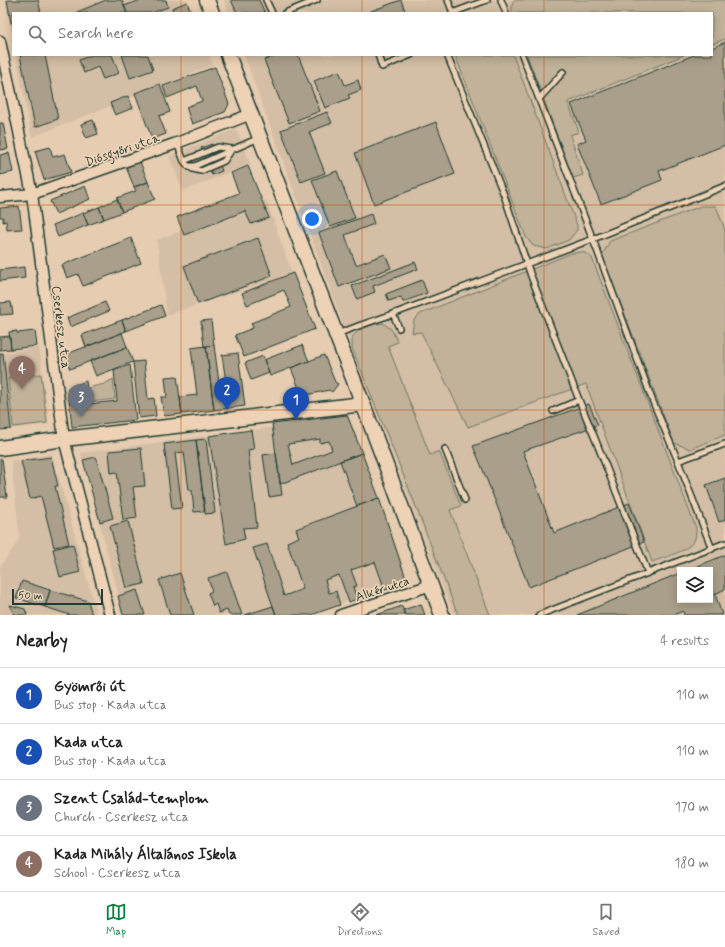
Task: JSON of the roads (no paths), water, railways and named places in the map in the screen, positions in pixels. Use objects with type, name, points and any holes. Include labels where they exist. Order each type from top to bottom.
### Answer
[{"type":"street","points":[[207,0],[212,12]]},
{"type":"street","name":"Cserkesz utca","points":[[0,41],[32,194],[64,439],[110,615]]},
{"type":"street","points":[[228,56],[363,404],[442,615]]},
{"type":"street","name":"Diósgyőri utca","points":[[0,197],[32,194],[177,143],[251,114]]},
{"type":"street","points":[[0,448],[64,439],[363,404]]},
{"type":"street","name":"Alkér utca","points":[[341,615],[431,585]]},
{"type":"lane","points":[[266,0],[272,12]]},
{"type":"lane","points":[[287,12],[317,0]]},
{"type":"lane","points":[[448,0],[453,12]]},
{"type":"lane","points":[[456,12],[487,0]]},
{"type":"lane","points":[[501,0],[506,12]]},
{"type":"lane","points":[[378,56],[382,67],[409,56]]},
{"type":"lane","points":[[447,56],[504,195],[527,264],[578,400],[596,441],[648,573]]},
{"type":"lane","points":[[522,56],[593,239],[653,402],[712,548]]},
{"type":"lane","points":[[539,99],[564,72]]},
{"type":"lane","points":[[188,166],[195,166],[260,138]]},
{"type":"lane","points":[[177,143],[184,161],[188,166],[201,171],[224,161],[232,149]]},
{"type":"lane","points":[[184,161],[218,147],[232,149]]},
{"type":"lane","points":[[336,335],[593,239],[724,188]]},
{"type":"lane","points":[[393,314],[399,328]]},
{"type":"lane","points":[[553,411],[578,400]]},
{"type":"lane","points":[[678,461],[725,444]]},
{"type":"lane","points":[[445,449],[465,500]]},
{"type":"lane","points":[[539,615],[553,612],[725,543]]},
{"type":"place","name":"Kada Mihály Általános Iskola","points":[[22,389]]},
{"type":"place","name":"Kada utca","points":[[227,410]]},
{"type":"place","name":"Szent Család-templom","points":[[81,417]]},
{"type":"place","name":"Gyömrői út","points":[[296,420]]}]
